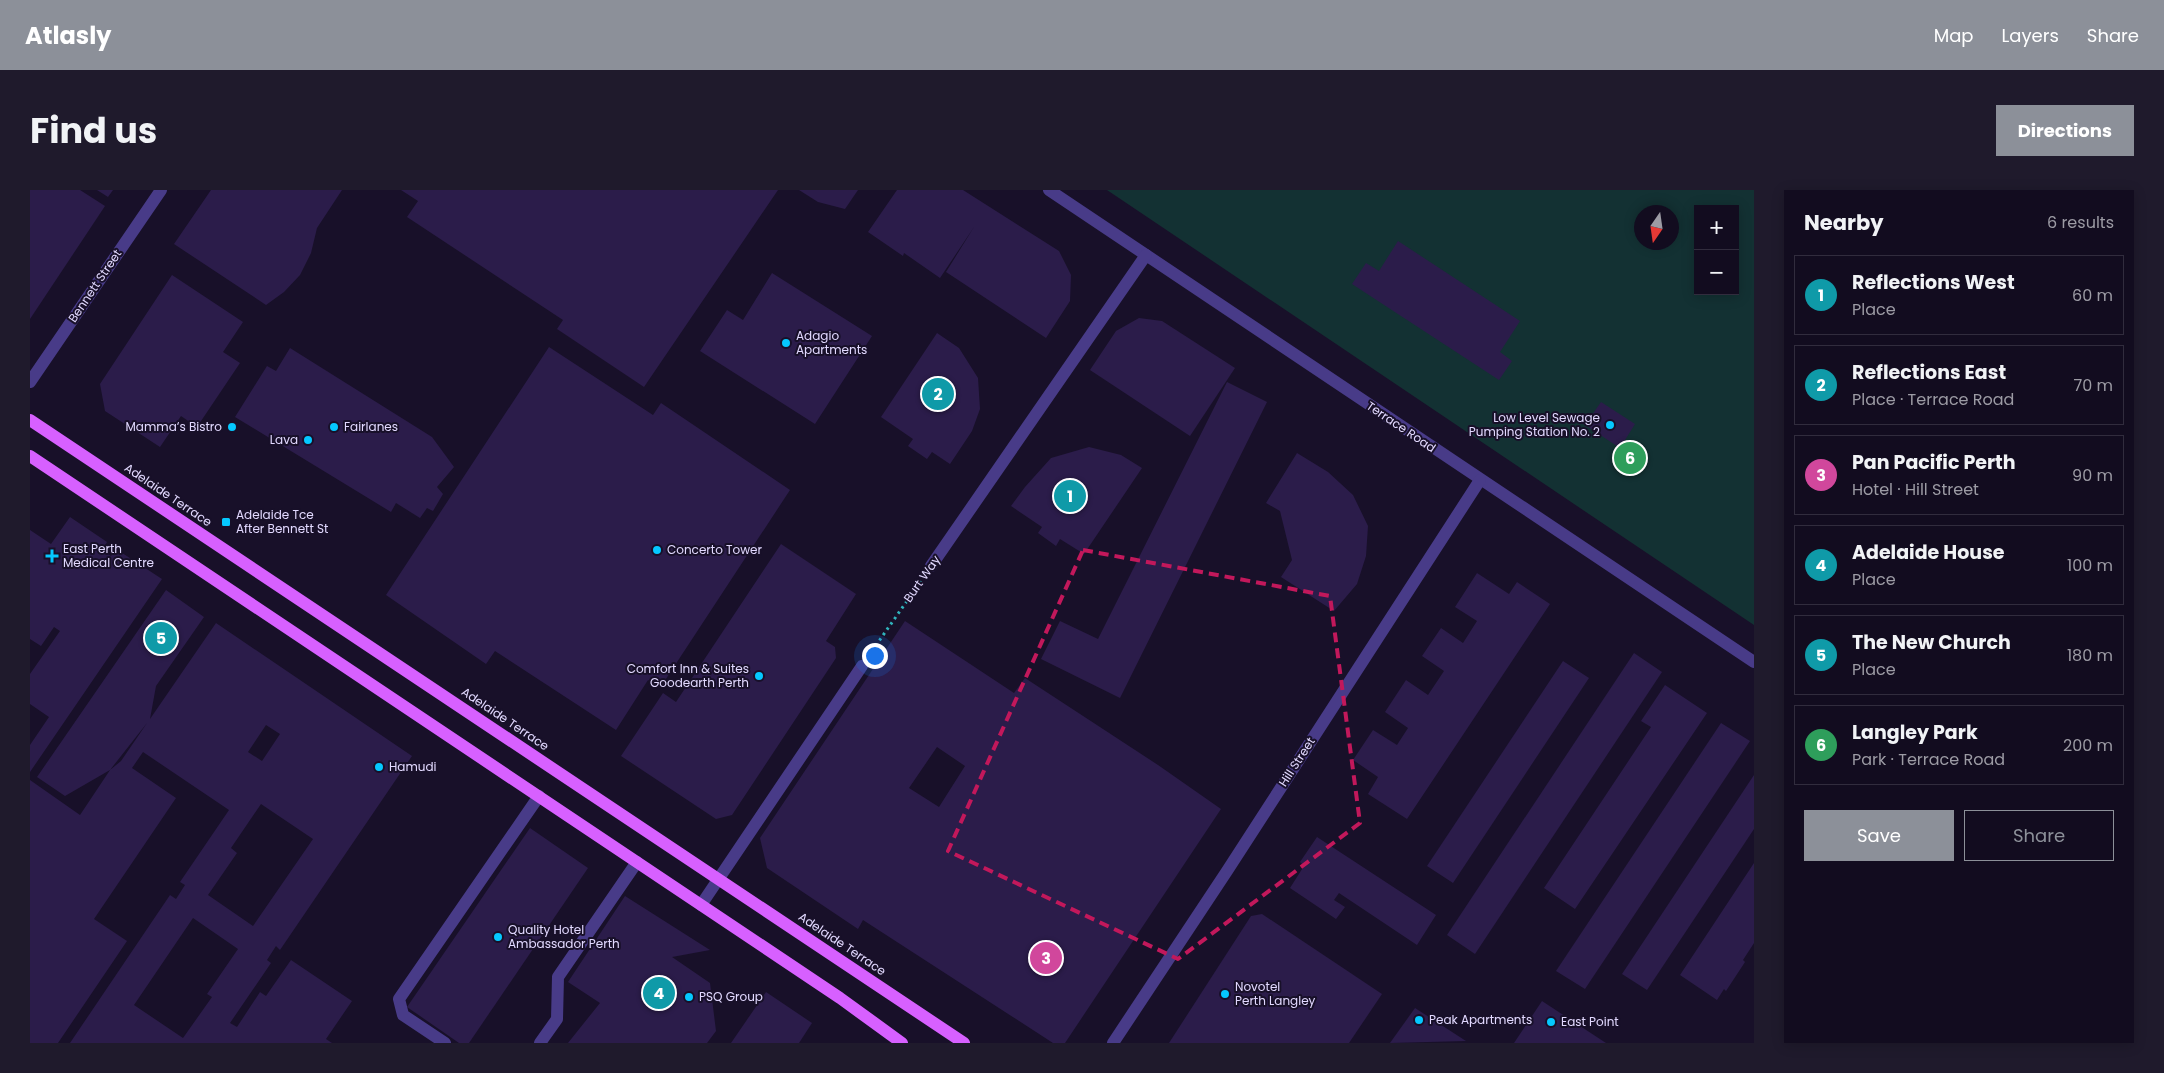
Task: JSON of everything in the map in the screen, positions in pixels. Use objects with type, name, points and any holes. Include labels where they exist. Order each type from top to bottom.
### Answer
[{"type":"main road","name":"Adelaide Terrace","points":[[30,420],[964,1043]]},
{"type":"main road","points":[[30,456],[840,998],[902,1043]]},
{"type":"street","name":"Bennett Street","points":[[30,382],[161,190]]},
{"type":"street","name":"Terrace Road","points":[[1049,190],[1754,662]]},
{"type":"street","name":"Burt Way","points":[[931,566],[1146,255]]},
{"type":"street","name":"Hill Street","points":[[1113,1043],[1238,854],[1480,480]]},
{"type":"street","points":[[701,905],[862,666]]},
{"type":"street","points":[[445,1043],[403,1015],[399,999],[539,796]]},
{"type":"street","points":[[540,1043],[557,1019],[558,977],[637,862]]},
{"type":"path","name":"Burt Way","points":[[862,666],[931,566]]},
{"type":"highlighted area","points":[[1083,550],[1330,596],[1360,823],[1178,959],[948,851]]},
{"type":"green space","points":[[1107,190],[1754,190],[1754,625]]},
{"type":"building","points":[[30,190],[80,190],[105,206],[30,319]]},
{"type":"building","points":[[97,190],[113,190],[108,197]]},
{"type":"building","points":[[211,190],[342,190],[317,228],[311,253],[300,275],[284,292],[266,305],[174,244]]},
{"type":"building","points":[[401,190],[778,190],[644,387],[557,329],[563,320],[407,217],[418,201]]},
{"type":"building","points":[[799,190],[858,190],[845,209],[818,202]]},
{"type":"building","points":[[897,190],[963,190],[1059,251],[1071,275],[1070,301],[1046,338],[946,272],[974,227],[940,278],[904,253],[903,256],[868,232]]},
{"type":"building","points":[[1398,241],[1520,321],[1500,352],[1512,361],[1499,380],[1352,284],[1366,263],[1379,271]]},
{"type":"building","name":"Adagio Apartments","points":[[772,273],[872,336],[815,424],[700,351],[727,310],[743,320]]},
{"type":"building","points":[[172,275],[243,322],[223,352],[240,363],[197,427],[181,416],[160,447],[105,411],[100,384]]},
{"type":"building","points":[[1139,318],[1162,321],[1235,368],[1190,436],[1090,370],[1116,331]]},
{"type":"building","points":[[937,333],[959,348],[978,378],[980,409],[972,431],[950,464],[932,452],[927,459],[908,446],[913,439],[881,417]]},
{"type":"building","points":[[549,347],[653,415],[661,403],[790,490],[660,688],[648,680],[616,730],[495,651],[486,664],[386,595]]},
{"type":"building","name":"Fairlanes","points":[[290,348],[432,437],[454,467],[437,487],[443,494],[433,511],[427,508],[420,518],[396,503],[391,512],[235,417],[267,366],[276,371]]},
{"type":"building","points":[[1227,382],[1267,402],[1120,698],[1041,659],[1060,621],[1098,639]]},
{"type":"building","name":"Low Level Sewage Pumping Station No. 2","points":[[1601,402],[1635,424],[1620,448],[1585,425]]},
{"type":"building","points":[[1089,447],[1121,455],[1142,468],[1084,554],[1060,539],[1056,546],[1038,533],[1042,527],[1011,506],[1051,458]]},
{"type":"building","points":[[1297,453],[1328,472],[1353,495],[1368,526],[1366,556],[1357,584],[1334,611],[1281,577],[1292,560],[1280,511],[1266,503]]},
{"type":"building","points":[[70,517],[107,542],[102,550],[111,556],[116,549],[162,579],[30,772],[30,745],[49,717],[30,704],[30,674],[60,631],[54,627],[41,646],[30,639],[30,530],[51,544]]},
{"type":"building","name":"Comfort Inn & Suites Goodearth Perth","points":[[781,544],[856,594],[826,641],[835,647],[836,658],[732,815],[716,819],[621,756],[663,693],[676,702]]},
{"type":"building","points":[[1477,573],[1509,594],[1517,582],[1550,604],[1407,819],[1368,794],[1378,777],[1353,760],[1373,730],[1397,745],[1408,728],[1385,712],[1406,680],[1428,695],[1444,671],[1422,656],[1441,628],[1463,643],[1477,621],[1455,607]]},
{"type":"building","points":[[166,590],[204,617],[156,686],[150,719],[216,623],[412,756],[280,950],[276,946],[267,960],[271,963],[230,1023],[237,1027],[260,992],[266,996],[291,960],[352,1001],[326,1039],[332,1043],[70,1043],[170,895],[176,899],[185,885],[180,882],[229,810],[143,752],[132,768],[176,798],[94,919],[127,941],[58,1043],[30,1043],[30,780],[80,815],[110,770],[65,796],[37,777]],"holes":[[[147,723],[121,761],[110,770]],[[266,725],[280,734],[262,761],[248,752]],[[261,804],[313,839],[253,926],[208,895],[237,853],[231,848]],[[193,918],[238,949],[207,994],[212,997],[183,1038],[134,1005]]]},
{"type":"building","points":[[905,621],[1014,693],[1025,678],[1158,765],[1221,809],[1065,1043],[1053,1043],[863,920],[858,929],[767,868],[760,838]],"holes":[[[937,747],[965,766],[939,807],[909,788]]]},
{"type":"building","points":[[1634,653],[1662,672],[1475,954],[1447,935]]},
{"type":"building","points":[[1563,661],[1589,678],[1453,883],[1427,866]]},
{"type":"building","points":[[1665,685],[1707,713],[1575,909],[1544,888],[1651,727],[1641,721]]},
{"type":"building","points":[[1721,723],[1750,741],[1585,989],[1556,971]]},
{"type":"building","points":[[1754,775],[1754,829],[1647,990],[1622,974]]},
{"type":"building","name":"Quality Hotel Ambassador Perth","points":[[530,828],[588,868],[469,1043],[459,1043],[407,1007]]},
{"type":"building","points":[[1317,837],[1436,915],[1417,945],[1339,893],[1334,900],[1345,907],[1336,919],[1290,888],[1304,866],[1300,862]]},
{"type":"building","points":[[1754,863],[1754,943],[1743,960],[1745,962],[1726,991],[1724,989],[1717,1000],[1680,975]]},
{"type":"building","points":[[625,896],[710,950],[672,957],[710,983],[716,1031],[707,1043],[568,1043],[600,1003],[568,982]]},
{"type":"building","points":[[1262,914],[1382,994],[1349,1043],[1169,1043],[1251,916]]},
{"type":"building","points":[[766,992],[812,1023],[799,1043],[731,1043]]},
{"type":"building","name":"East Point","points":[[1542,1001],[1606,1043],[1514,1043]]},
{"type":"building","name":"Peak Apartments","points":[[1415,1008],[1466,1041],[1390,1043]]},
{"type":"place","name":"Adagio Apartments","points":[[786,343]]},
{"type":"place","name":"Reflections East","points":[[938,394]]},
{"type":"place","name":"Low Level Sewage Pumping Station No. 2","points":[[1610,425]]},
{"type":"place","name":"Mamma‘s Bistro","points":[[232,427]]},
{"type":"place","name":"Fairlanes","points":[[334,427]]},
{"type":"place","name":"Lava","points":[[308,440]]},
{"type":"place","name":"Langley Park","points":[[1630,458]]},
{"type":"place","name":"Reflections West","points":[[1070,496]]},
{"type":"place","name":"Adelaide Tce After Bennett St","points":[[226,522]]},
{"type":"place","name":"Concerto Tower","points":[[657,550]]},
{"type":"place","name":"East Perth Medical Centre","points":[[52,556]]},
{"type":"place","name":"The New Church","points":[[161,638]]},
{"type":"place","name":"Comfort Inn & Suites Goodearth Perth","points":[[759,676]]},
{"type":"place","name":"Hamudi","points":[[379,767]]},
{"type":"place","name":"Quality Hotel Ambassador Perth","points":[[498,937]]},
{"type":"place","name":"Pan Pacific Perth","points":[[1046,958]]},
{"type":"place","name":"Adelaide House","points":[[659,993]]},
{"type":"place","name":"Novotel Perth Langley","points":[[1225,994]]},
{"type":"place","name":"PSQ Group","points":[[689,997]]},
{"type":"place","name":"Peak Apartments","points":[[1419,1020]]},
{"type":"place","name":"East Point","points":[[1551,1022]]}]
